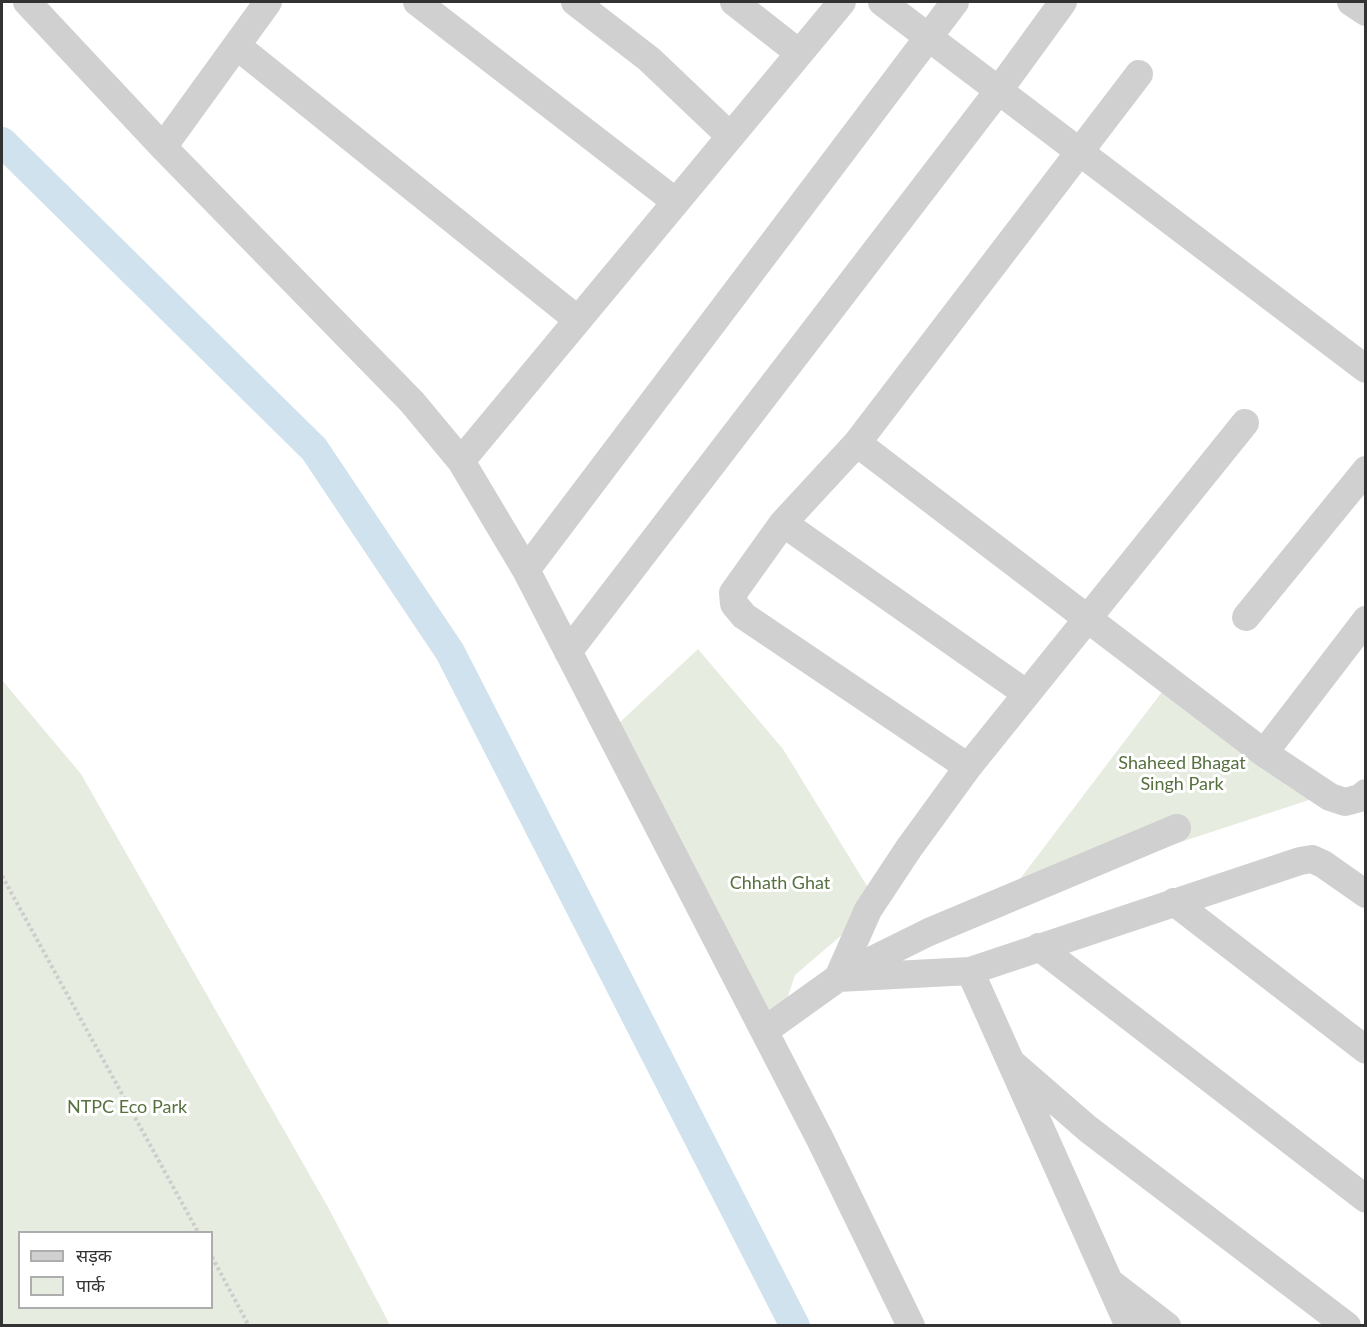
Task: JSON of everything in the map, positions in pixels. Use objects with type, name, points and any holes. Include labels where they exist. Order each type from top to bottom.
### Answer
[{"type":"street","points":[[27,2],[163,147],[412,402],[461,461],[526,570],[764,1030],[911,1326]]},
{"type":"street","points":[[163,147],[268,2]]},
{"type":"street","points":[[417,2],[676,202]]},
{"type":"street","points":[[575,2],[649,59],[730,136]]},
{"type":"street","points":[[734,2],[799,53]]},
{"type":"street","points":[[461,461],[842,2]]},
{"type":"street","points":[[882,2],[1365,369]]},
{"type":"street","points":[[526,570],[955,2]]},
{"type":"street","points":[[568,652],[999,90],[1063,2]]},
{"type":"street","points":[[1351,2],[1365,12]]},
{"type":"street","points":[[237,46],[578,320]]},
{"type":"street","points":[[968,767],[744,616],[734,604],[733,593],[783,523],[857,443],[1082,153],[1139,74]]},
{"type":"street","points":[[838,978],[868,910],[909,848],[968,767],[1245,423]]},
{"type":"street","points":[[857,443],[1263,753],[1330,797],[1345,802],[1360,798],[1365,793]]},
{"type":"street","points":[[1246,617],[1365,470]]},
{"type":"street","points":[[783,523],[1027,694]]},
{"type":"street","points":[[1263,753],[1365,620]]},
{"type":"street","points":[[764,1030],[838,978],[929,933],[1177,828]]},
{"type":"street","points":[[838,978],[970,971],[1174,902],[1312,859],[1337,872],[1365,894]]},
{"type":"street","points":[[1174,902],[1365,1050]]},
{"type":"street","points":[[1039,947],[1365,1199]]},
{"type":"street","points":[[970,971],[1129,1326]]},
{"type":"street","points":[[1012,1063],[1088,1129],[1347,1326]]},
{"type":"street","points":[[1109,1282],[1167,1326]]},
{"type":"path","points":[[2,876],[197,1231]]},
{"type":"path","points":[[213,1259],[249,1326]]},
{"type":"green space","name":"Chhath Ghat","points":[[698,649],[783,749],[878,904],[795,975],[777,1030],[617,725]]},
{"type":"green space","name":"NTPC Eco Park","points":[[2,680],[81,774],[329,1209],[390,1325],[2,1325]]},
{"type":"green space","name":"Shaheed Bhagat Singh Park","points":[[1171,680],[1312,799],[1004,900]]},
{"type":"waterway","points":[[2,142],[314,449],[450,652],[795,1326]]}]
